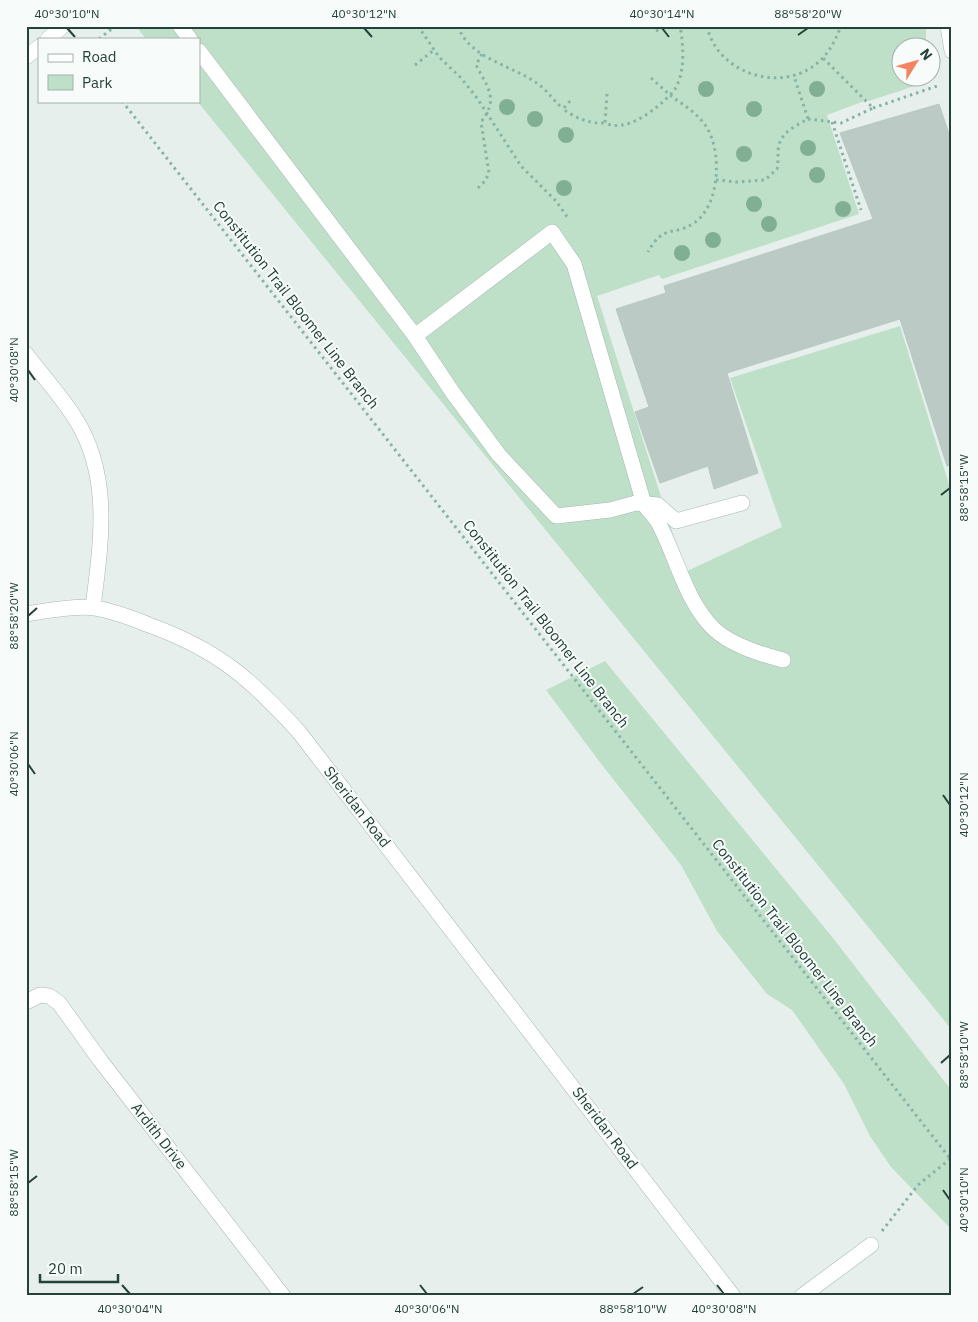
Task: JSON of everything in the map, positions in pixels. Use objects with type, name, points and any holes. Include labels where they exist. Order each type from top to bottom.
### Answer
[{"type":"street","points":[[49,38],[63,26]]},
{"type":"street","points":[[180,26],[189,38]]},
{"type":"street","points":[[948,26],[952,51]]},
{"type":"street","points":[[26,57],[38,48]]},
{"type":"street","points":[[200,51],[415,336],[453,393],[499,455],[556,516],[610,510],[636,503],[658,505],[676,521],[742,503]]},
{"type":"street","points":[[415,336],[552,232],[574,264],[644,504],[658,521],[691,595],[713,628],[736,642],[763,654],[783,660]]},
{"type":"street","points":[[26,354],[75,418],[86,438],[96,467],[102,497],[101,540],[93,607],[26,614]]},
{"type":"street","name":"Sheridan Road","points":[[93,607],[129,617],[173,633],[207,650],[239,672],[270,700],[300,732],[733,1296]]},
{"type":"street","name":"Ardith Drive","points":[[26,1002],[40,995],[49,996],[59,1003],[100,1060],[283,1296]]},
{"type":"street","points":[[802,1296],[871,1245]]},
{"type":"path","points":[[101,38],[115,26]]},
{"type":"path","points":[[418,26],[434,50],[461,78],[521,166],[556,201],[572,222]]},
{"type":"path","points":[[458,26],[464,38],[482,54],[537,83],[564,109],[581,119],[596,124],[616,125],[649,113],[676,90],[684,45],[680,26]]},
{"type":"path","points":[[656,31],[667,26]]},
{"type":"path","points":[[707,26],[718,51],[733,66],[773,79],[794,76],[810,69],[823,58],[835,43],[841,26]]},
{"type":"path","points":[[415,65],[434,50]]},
{"type":"path","points":[[478,188],[486,181],[489,173],[480,122],[487,114],[491,100],[488,88],[476,65],[482,54]]},
{"type":"path","points":[[823,58],[873,108]]},
{"type":"path","points":[[794,76],[808,119]]},
{"type":"path","points":[[648,252],[656,239],[665,233],[693,224],[700,218],[710,200],[716,180],[715,146],[708,129],[696,114],[651,78]]},
{"type":"path","points":[[716,180],[737,182],[765,180],[776,169],[782,138],[791,129],[808,119],[841,123],[873,108],[931,88]]},
{"type":"path","points":[[605,123],[607,94]]},
{"type":"path","points":[[564,109],[570,101]]},
{"type":"path","name":"Constitution Trail Bloomer Line Branch","points":[[123,102],[951,1160]]},
{"type":"path","points":[[832,122],[862,210]]},
{"type":"path","points":[[871,1245],[918,1185],[951,1160]]},
{"type":"green space","points":[[136,26],[926,26],[926,38],[890,38],[890,88],[909,88],[869,101],[867,100],[827,115],[859,214],[662,279],[659,275],[597,296],[685,572],[782,527],[730,378],[900,326],[952,494],[952,1030],[198,102],[200,102],[200,38],[145,38]]},
{"type":"green space","points":[[605,661],[829,933],[952,1091],[952,1230],[891,1167],[870,1136],[844,1084],[792,1010],[767,994],[717,931],[681,865],[546,690]]},
{"type":"building","points":[[939,104],[952,143],[952,465],[947,466],[900,319],[727,373],[758,473],[714,489],[708,466],[660,483],[635,412],[649,407],[616,309],[666,293],[664,286],[873,219],[840,133]]}]
